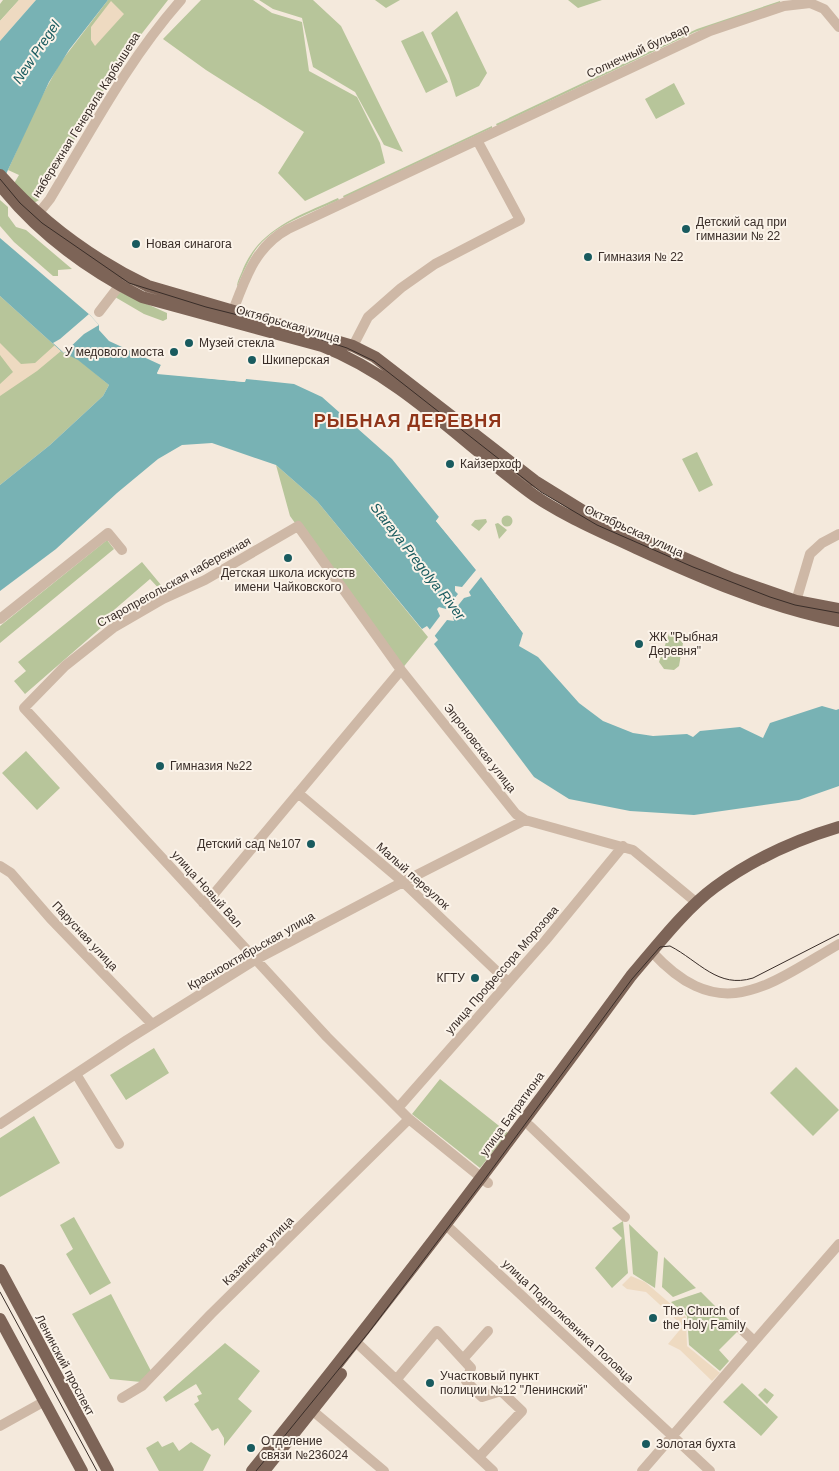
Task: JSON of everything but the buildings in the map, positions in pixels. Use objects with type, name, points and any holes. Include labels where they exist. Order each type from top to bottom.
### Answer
[{"type":"main road","name":"Октябрьская улица","points":[[1,181],[34,218],[119,286],[142,297],[232,316],[353,346],[374,357],[534,481],[601,522],[795,606],[839,609]]},
{"type":"main road","name":"Октябрьская улица","points":[[34,218],[126,275],[148,286],[348,356],[383,378],[532,493],[586,525],[663,560],[839,621]]},
{"type":"main road","name":"улица Багратиона","points":[[252,1471],[359,1345],[450,1228],[631,976],[654,954],[715,887],[766,856],[839,827]]},
{"type":"main road","name":"улица Багратиона","points":[[700,905],[769,863],[795,850],[839,834]]},
{"type":"main road","name":"улица Багратиона","points":[[485,1181],[530,1126],[654,954]]},
{"type":"main road","name":"Ленинский проспект","points":[[0,1270],[108,1471]]},
{"type":"main road","points":[[0,1319],[82,1471]]},
{"type":"main road","name":"улица Багратиона","points":[[264,1471],[308,1407]]},
{"type":"street","name":"набережная Генерала Карбышева","points":[[34,218],[50,199],[133,61],[152,33],[181,0]]},
{"type":"street","name":"Солнечный бульвар","points":[[232,316],[254,261],[274,237],[477,140],[700,35],[784,6],[815,4],[832,16],[839,27]]},
{"type":"street","name":"Октябрьская улица","points":[[353,346],[368,317],[407,284],[435,264],[520,220],[477,140]]},
{"type":"street","points":[[99,312],[119,286]]},
{"type":"street","name":"Эпроновская улица","points":[[298,526],[401,670],[516,814],[525,820],[623,846],[645,858],[700,905]]},
{"type":"street","name":"Старопрегольская набережная","points":[[24,708],[64,666],[114,628],[163,599],[205,580],[298,526]]},
{"type":"street","points":[[0,619],[108,533],[122,550]]},
{"type":"street","points":[[795,606],[810,554],[822,543],[839,534]]},
{"type":"street","points":[[203,903],[213,895],[401,670]]},
{"type":"street","name":"улица Новый Вал","points":[[24,708],[326,1037],[409,1119],[485,1181]]},
{"type":"street","name":"Малый переулок","points":[[298,793],[402,882],[508,982]]},
{"type":"street","name":"Краснооктябрьская улица","points":[[0,1124],[152,1024],[255,960],[402,882],[525,820]]},
{"type":"street","name":"улица Профессора Морозова","points":[[398,1108],[557,927],[623,846]]},
{"type":"street","name":"Парусная улица","points":[[0,866],[11,873],[50,918],[152,1024]]},
{"type":"street","points":[[654,954],[696,987],[715,994],[763,988],[839,944]]},
{"type":"street","points":[[76,1074],[119,1144]]},
{"type":"street","name":"Казанская улица","points":[[122,1398],[142,1386],[211,1314],[409,1119]]},
{"type":"street","points":[[530,1126],[625,1217]]},
{"type":"street","name":"улица Подполковника Половца","points":[[450,1228],[710,1471]]},
{"type":"street","points":[[645,1470],[672,1436],[839,1244]]},
{"type":"street","points":[[736,1324],[754,1341]]},
{"type":"street","points":[[396,1380],[437,1330],[471,1368],[466,1380],[482,1398],[501,1391],[522,1411],[478,1457]]},
{"type":"street","points":[[462,1359],[488,1331]]},
{"type":"street","points":[[359,1345],[493,1471]]},
{"type":"street","points":[[0,1426],[45,1401]]},
{"type":"street","points":[[308,1407],[384,1471]]},
{"type":"green space","points":[[3,0],[19,0],[0,21],[0,4]]},
{"type":"green space","points":[[108,0],[168,0],[122,59],[39,200],[34,203],[13,185],[19,175],[8,170],[37,105],[60,63]]},
{"type":"green space","points":[[201,0],[253,0],[272,13],[302,22],[309,71],[357,97],[380,143],[385,163],[305,201],[278,173],[304,132],[206,70],[163,39]]},
{"type":"green space","points":[[259,0],[313,0],[341,26],[403,152],[384,145],[355,92],[313,67],[302,18],[273,9]]},
{"type":"green space","points":[[375,0],[400,0],[386,8]]},
{"type":"green space","points":[[568,0],[602,0],[578,8]]},
{"type":"green space","points":[[780,1],[781,4],[695,32],[497,126],[496,124],[697,29]]},
{"type":"green space","points":[[457,11],[487,73],[479,86],[456,97],[431,33]]},
{"type":"green space","points":[[423,31],[448,82],[426,93],[401,41]]},
{"type":"green space","points":[[674,83],[685,104],[656,119],[645,99]]},
{"type":"green space","points":[[492,126],[492,128],[344,198],[343,196]]},
{"type":"green space","points":[[338,198],[339,200],[293,221],[271,234],[254,252],[237,287],[238,280],[250,255],[260,243],[271,233],[296,217]]},
{"type":"green space","points":[[0,200],[8,207],[8,216],[16,227],[26,230],[72,269],[58,270],[58,276],[53,276],[14,242],[0,226]]},
{"type":"green space","points":[[118,291],[167,313],[167,319],[163,321],[144,314],[115,297]]},
{"type":"green space","points":[[0,296],[62,352],[78,359],[109,385],[103,396],[50,445],[0,485]]},
{"type":"green space","points":[[697,452],[713,485],[699,492],[682,459]]},
{"type":"green space","points":[[276,465],[317,501],[428,637],[401,670],[290,516]]},
{"type":"green space","points":[[507,515],[513,521],[507,527],[501,521]]},
{"type":"green space","points":[[486,519],[487,522],[479,531],[471,525],[475,520]]},
{"type":"green space","points":[[498,523],[507,530],[499,539],[495,524]]},
{"type":"green space","points":[[107,540],[114,549],[0,643],[0,626]]},
{"type":"green space","points":[[142,562],[166,591],[163,593],[150,579],[107,616],[110,620],[25,694],[14,681],[26,671],[18,662]]},
{"type":"green space","points":[[670,631],[683,643],[679,666],[674,670],[664,669],[659,662]]},
{"type":"green space","points":[[26,751],[60,788],[37,810],[2,773]]},
{"type":"green space","points":[[154,1048],[169,1073],[126,1100],[110,1075]]},
{"type":"green space","points":[[796,1067],[839,1110],[813,1136],[770,1093]]},
{"type":"green space","points":[[440,1079],[508,1133],[480,1168],[412,1114]]},
{"type":"green space","points":[[34,1116],[60,1163],[0,1197],[0,1138]]},
{"type":"green space","points":[[74,1217],[111,1283],[90,1295],[66,1254],[73,1249],[60,1225]]},
{"type":"green space","points":[[623,1221],[628,1273],[612,1288],[595,1268],[622,1238],[612,1228]]},
{"type":"green space","points":[[629,1224],[658,1252],[655,1288],[633,1274]]},
{"type":"green space","points":[[664,1257],[696,1288],[673,1297],[662,1287]]},
{"type":"green space","points":[[701,1292],[739,1330],[719,1350],[729,1361],[720,1371],[689,1345],[687,1316],[671,1302]]},
{"type":"green space","points":[[111,1294],[151,1371],[141,1382],[110,1379],[72,1314]]},
{"type":"green space","points":[[225,1343],[260,1371],[238,1399],[252,1411],[224,1446],[224,1438],[218,1428],[212,1431],[194,1404],[199,1401],[197,1396],[202,1394],[196,1384],[166,1402],[163,1397]]},
{"type":"green space","points":[[742,1383],[778,1417],[761,1436],[723,1402]]},
{"type":"green space","points":[[765,1388],[774,1395],[767,1404],[758,1395]]},
{"type":"green space","points":[[158,1441],[162,1447],[173,1442],[179,1451],[191,1442],[211,1455],[203,1471],[159,1471],[146,1448]]},
{"type":"shaded area","points":[[19,0],[36,0],[0,41],[0,21]]},
{"type":"shaded area","points":[[111,1],[124,14],[95,46],[91,40],[91,27]]},
{"type":"shaded area","points":[[0,343],[21,364],[35,363],[55,345],[61,351],[37,371],[0,396],[0,384],[13,372],[0,355]]},
{"type":"shaded area","points":[[631,1276],[645,1282],[686,1317],[687,1346],[720,1373],[712,1381],[680,1350],[668,1344],[683,1326],[646,1292],[627,1289],[622,1285]]},
{"type":"water","name":"New Pregel","points":[[36,0],[108,0],[69,50],[49,82],[0,187],[0,41]]},
{"type":"water","name":"Staraya Pregolya River","points":[[0,238],[90,315],[99,325],[99,330],[109,341],[161,365],[157,373],[244,382],[246,379],[294,384],[322,397],[392,459],[439,517],[436,521],[472,564],[523,633],[519,646],[538,657],[579,703],[603,721],[633,733],[653,736],[687,734],[693,737],[700,731],[740,727],[763,738],[770,723],[822,706],[836,710],[839,709],[839,786],[799,800],[694,815],[630,811],[569,799],[534,777],[434,644],[438,640],[427,626],[422,629],[317,501],[276,465],[212,443],[182,445],[158,459],[117,493],[56,549],[0,591],[0,485],[50,445],[103,396],[109,385],[78,360],[62,352],[0,296]]},
{"type":"pier","points":[[89,314],[99,325],[84,334],[64,353],[53,343]]},
{"type":"pier","points":[[161,365],[164,366],[161,372],[246,379],[245,382],[157,374]]},
{"type":"pier","points":[[439,517],[441,519],[439,521],[474,563],[524,630],[523,633],[481,577],[469,592],[471,596],[464,598],[452,613],[454,621],[447,620],[433,638],[428,632],[440,616],[437,609],[439,607],[446,609],[458,594],[455,591],[455,586],[462,587],[476,570],[436,521]]},
{"type":"tram line","points":[[0,179],[20,203],[42,223],[129,283],[206,307],[270,323],[347,348],[374,361],[541,492],[597,525],[693,567],[770,597],[795,605],[839,613]]},
{"type":"tram line","points":[[256,1471],[369,1332],[632,979],[660,947],[670,946],[719,977],[729,980],[741,980],[753,978],[839,934]]},
{"type":"tram line","points":[[0,1292],[97,1471]]},
{"type":"place","name":"Детский сад при гимназии № 22","points":[[686,229]]},
{"type":"place","name":"Новая синагога","points":[[136,244]]},
{"type":"place","name":"Гимназия № 22","points":[[588,257]]},
{"type":"place","name":"Музей стекла","points":[[189,343]]},
{"type":"place","name":"У медового моста","points":[[174,352]]},
{"type":"place","name":"Шкиперская","points":[[252,360]]},
{"type":"place","name":"Кайзерхоф","points":[[450,464]]},
{"type":"place","name":"Детская школа искусств имени Чайковского","points":[[288,558]]},
{"type":"place","name":"ЖК \"Рыбная Деревня\"","points":[[639,644]]},
{"type":"place","name":"Гимназия №22","points":[[160,766]]},
{"type":"place","name":"Детский сад №107","points":[[311,844]]},
{"type":"place","name":"КГТУ","points":[[475,978]]},
{"type":"place","name":"The Church of the Holy Family","points":[[653,1318]]},
{"type":"place","name":"Участковый пункт полиции №12 \"Ленинский\"","points":[[430,1383]]},
{"type":"place","name":"Золотая бухта","points":[[646,1444]]},
{"type":"place","name":"Отделение связи №236024","points":[[251,1448]]},
{"type":"district","name":"РЫБНАЯ ДЕРЕВНЯ","points":[[408,421]]}]
